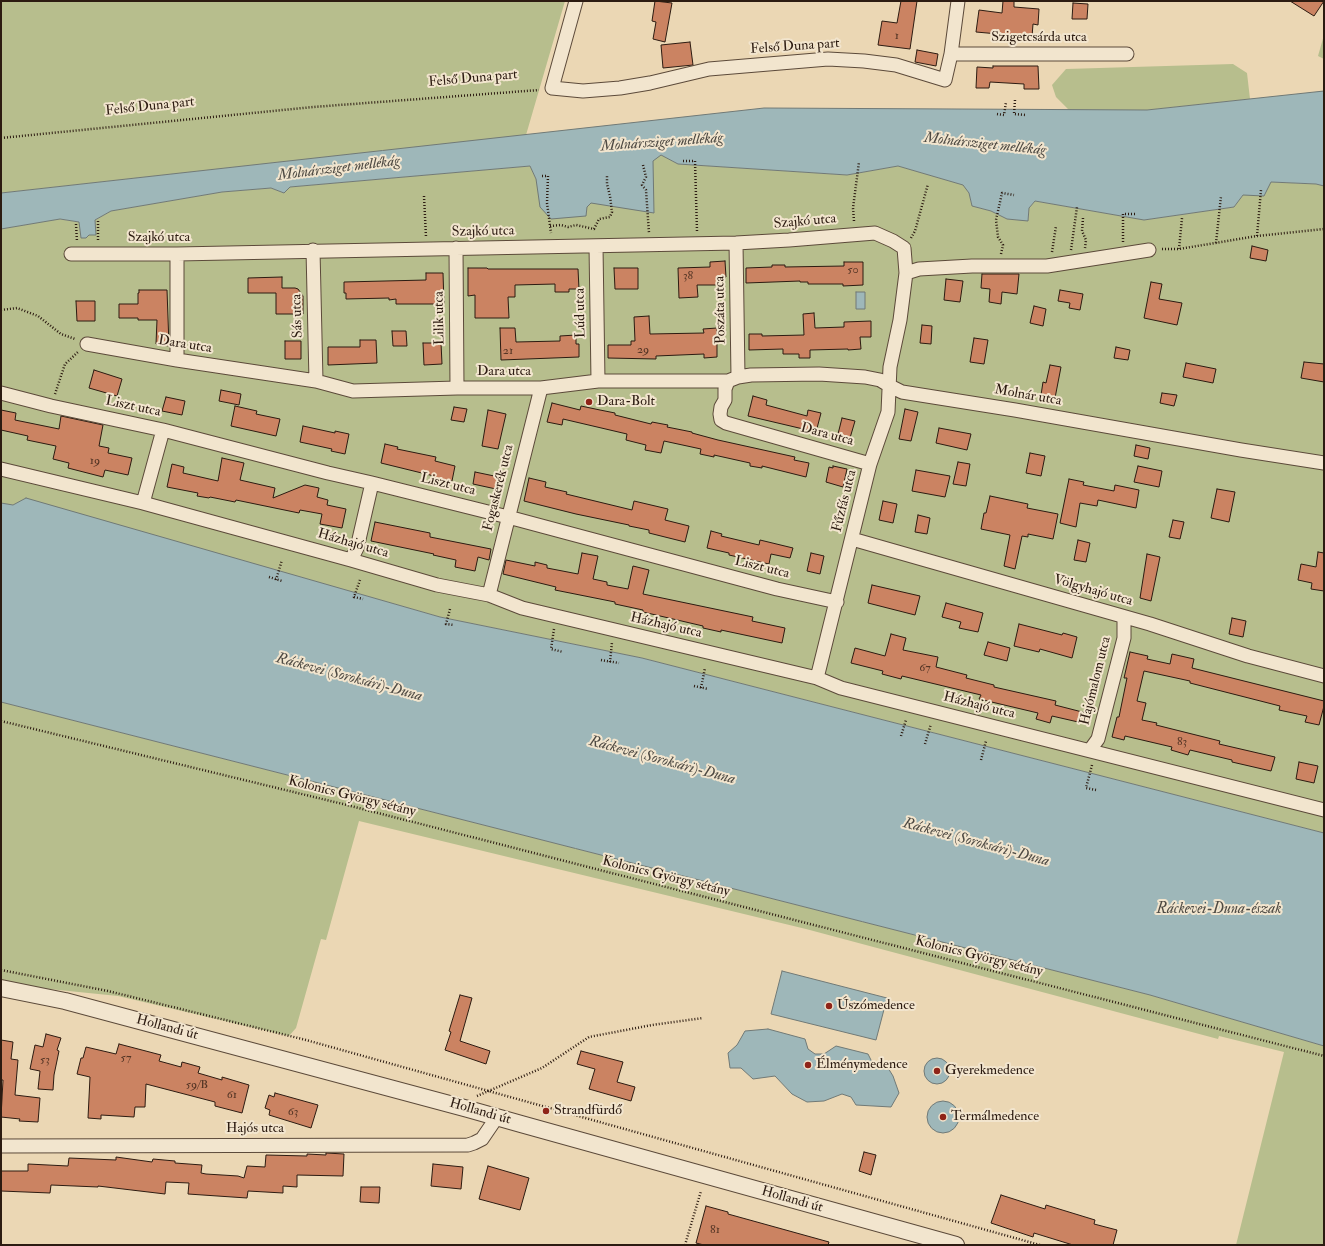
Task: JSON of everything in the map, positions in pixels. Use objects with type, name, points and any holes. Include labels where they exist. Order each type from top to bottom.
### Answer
[{"type":"street","points":[[552,88],[576,1]]},
{"type":"street","points":[[951,54],[958,1]]},
{"type":"street","name":"Felső Duna part","points":[[552,88],[569,91],[583,91],[620,88],[650,83],[709,69],[828,59],[896,65],[945,80],[951,54]]},
{"type":"street","name":"Szigetcsárda utca","points":[[951,54],[1127,54]]},
{"type":"street","name":"Szajkó utca","points":[[74,250],[177,254],[313,250],[697,244],[789,240],[875,232],[904,248]]},
{"type":"street","name":"Poszáta utca","points":[[733,379],[736,243]]},
{"type":"street","name":"Lúd utca","points":[[596,246],[598,381]]},
{"type":"street","name":"Lilik utca","points":[[456,248],[457,388]]},
{"type":"street","name":"Fűzfás utca","points":[[817,678],[870,464],[888,412],[890,367],[900,320],[906,273],[904,248]]},
{"type":"street","name":"Sás utca","points":[[313,250],[316,381]]},
{"type":"street","points":[[906,273],[919,268],[1052,265],[1149,250]]},
{"type":"street","points":[[177,254],[177,360]]},
{"type":"street","name":"Dara utca","points":[[87,344],[177,360],[316,381],[352,391],[457,388],[541,388],[598,381],[733,379]]},
{"type":"street","name":"Molnár utca","points":[[733,379],[750,375],[819,374],[858,376],[880,380],[902,392],[1324,463]]},
{"type":"street","name":"Dara utca","points":[[733,379],[725,389],[720,414],[721,420],[726,423],[870,464]]},
{"type":"street","name":"Fogaskerék utca","points":[[489,595],[541,388]]},
{"type":"street","name":"Liszt utca","points":[[1,393],[51,406],[163,430],[328,473],[508,517],[776,589],[836,602]]},
{"type":"street","points":[[143,503],[163,430]]},
{"type":"street","name":"Házhajó utca","points":[[1,469],[143,503],[437,585],[489,595],[522,608],[817,678],[849,690],[1324,810]]},
{"type":"street","points":[[351,560],[357,548],[372,483]]},
{"type":"street","name":"Völgyhajó utca","points":[[852,539],[1124,617],[1248,656],[1324,676]]},
{"type":"street","name":"Hajómalom utca","points":[[1090,750],[1098,739],[1124,638],[1124,617]]},
{"type":"street","name":"Hollandi út","points":[[1,988],[65,1001],[468,1108],[956,1245]]},
{"type":"street","name":"Hajós utca","points":[[1,1146],[468,1145],[474,1144],[482,1139],[497,1117]]},
{"type":"path","name":"Felső Duna part","points":[[1,138],[313,107],[447,98],[552,88]]},
{"type":"path","points":[[1015,100],[1014,114],[1026,115]]},
{"type":"path","points":[[996,114],[1004,115],[1006,102]]},
{"type":"path","points":[[683,161],[695,161],[697,244]]},
{"type":"path","points":[[855,234],[853,208],[859,162]]},
{"type":"path","points":[[643,165],[646,178],[642,185],[646,190],[647,221],[651,245]]},
{"type":"path","points":[[550,226],[561,225],[568,227],[576,225],[594,229],[599,220],[610,217],[612,212],[607,184],[607,175]]},
{"type":"path","points":[[542,176],[548,176],[547,203],[552,246]]},
{"type":"path","points":[[904,248],[915,231],[928,184]]},
{"type":"path","points":[[1257,236],[1261,190]]},
{"type":"path","points":[[999,266],[1003,245],[998,237],[996,220],[1002,193],[1014,195]]},
{"type":"path","points":[[424,196],[425,220]]},
{"type":"path","points":[[1216,243],[1221,196]]},
{"type":"path","points":[[1070,262],[1077,207]]},
{"type":"path","points":[[1123,231],[1123,214],[1135,214]]},
{"type":"path","points":[[1083,218],[1082,231],[1086,240],[1083,260]]},
{"type":"path","points":[[1179,248],[1182,218]]},
{"type":"path","points":[[98,221],[98,240]]},
{"type":"path","points":[[74,250],[76,224]]},
{"type":"path","points":[[1052,265],[1053,237],[1056,226]]},
{"type":"path","points":[[1149,250],[1179,248],[1257,236],[1324,229]]},
{"type":"path","points":[[1,310],[17,308],[38,316],[61,334],[87,344],[65,364],[51,406]]},
{"type":"path","points":[[276,580],[282,560]]},
{"type":"path","points":[[269,577],[282,581]]},
{"type":"path","points":[[360,580],[354,597],[363,599]]},
{"type":"path","points":[[450,609],[446,624],[454,625]]},
{"type":"path","points":[[554,627],[551,649],[563,652]]},
{"type":"path","points":[[610,662],[613,636]]},
{"type":"path","points":[[601,660],[619,663]]},
{"type":"path","points":[[701,688],[705,668]]},
{"type":"path","points":[[694,686],[708,690]]},
{"type":"path","points":[[901,736],[906,720]]},
{"type":"path","name":"Kolonics György sétány","points":[[1,721],[347,805],[1324,1056]]},
{"type":"path","points":[[925,744],[931,723]]},
{"type":"path","points":[[981,760],[986,741]]},
{"type":"path","points":[[1092,765],[1086,788],[1096,790]]},
{"type":"path","points":[[1,970],[108,991],[275,1032],[1040,1245]]},
{"type":"path","points":[[468,1108],[472,1098],[542,1068],[589,1037],[652,1025],[703,1018]]},
{"type":"path","points":[[685,1245],[701,1191]]},
{"type":"green space","points":[[1,1],[565,1],[526,135],[1,193]]},
{"type":"green space","points":[[1324,35],[1324,59],[1318,56]]},
{"type":"green space","points":[[1233,64],[1247,73],[1250,99],[1147,110],[1069,110],[1056,97],[1052,85],[1066,69]]},
{"type":"green space","points":[[661,155],[678,164],[847,175],[898,166],[964,185],[969,193],[972,206],[991,211],[1007,219],[1028,220],[1029,208],[1035,201],[1144,220],[1234,207],[1243,195],[1271,182],[1316,184],[1324,186],[1324,833],[642,658],[440,617],[26,499],[13,505],[1,503],[1,229],[59,219],[79,222],[81,238],[95,220],[111,211],[222,192],[271,188],[284,193],[290,187],[530,166],[536,179]]},
{"type":"green space","points":[[1,702],[1150,995],[1324,1046],[1324,1245],[1236,1245],[1284,1052],[1219,1036],[1218,1039],[806,929],[359,821],[326,940],[321,939],[296,1028],[289,1036],[118,996],[39,988],[1,982]]},
{"type":"water","name":"Molnársziget mellékág","points":[[1324,91],[1324,186],[1316,184],[1271,182],[1264,196],[1243,195],[1234,207],[1144,220],[1035,201],[1029,208],[1028,221],[1007,219],[991,211],[972,206],[969,193],[963,185],[898,166],[847,175],[678,164],[661,155],[653,161],[654,213],[591,203],[587,207],[586,216],[551,219],[540,207],[536,179],[530,166],[290,187],[284,193],[271,188],[222,192],[111,211],[95,220],[96,235],[89,235],[86,238],[81,238],[79,222],[60,219],[1,229],[1,193],[764,108],[1147,110]]},
{"type":"water","points":[[856,292],[865,292],[865,309],[856,309]]},
{"type":"water","name":"Ráckevei-Duna-észak","points":[[26,498],[440,617],[642,658],[1324,833],[1324,1046],[1150,995],[1,702],[1,503],[13,505]]},
{"type":"water","name":"Úszómedence","points":[[782,971],[887,998],[876,1040],[771,1014]]},
{"type":"water","name":"Élménymedence","points":[[768,1029],[805,1039],[808,1049],[815,1054],[824,1054],[836,1046],[868,1054],[872,1062],[885,1063],[893,1076],[899,1093],[891,1107],[856,1105],[851,1097],[842,1094],[824,1101],[807,1102],[792,1094],[775,1076],[753,1079],[741,1068],[730,1068],[728,1053],[737,1045],[745,1031]]},
{"type":"water","name":"Gyerekmedence","points":[[937,1058],[946,1062],[950,1071],[946,1080],[937,1084],[928,1080],[924,1071],[928,1062]]},
{"type":"water","name":"Termálmedence","points":[[940,1101],[946,1101],[955,1105],[959,1117],[955,1129],[946,1133],[940,1133],[931,1129],[927,1120],[927,1114],[931,1105]]},
{"type":"building","points":[[655,1],[672,3],[665,42],[653,39],[656,22],[652,21]]},
{"type":"building","points":[[901,1],[917,1],[910,49],[878,45],[882,21],[897,23]]},
{"type":"building","points":[[1003,1],[1014,1],[1014,7],[1039,9],[1038,25],[1033,24],[1032,37],[976,32],[979,10],[1002,13]]},
{"type":"building","points":[[1290,1],[1324,1],[1314,16]]},
{"type":"building","points":[[1073,3],[1088,4],[1087,19],[1072,19]]},
{"type":"building","points":[[690,42],[693,65],[663,68],[661,45]]},
{"type":"building","points":[[917,50],[938,54],[936,66],[915,62]]},
{"type":"building","points":[[993,66],[1038,66],[1039,89],[1024,89],[1024,84],[990,82],[989,88],[976,88],[977,67],[993,68]]},
{"type":"building","points":[[1252,246],[1268,250],[1266,261],[1250,258]]},
{"type":"building","points":[[725,261],[726,277],[720,277],[720,285],[697,285],[698,297],[679,298],[678,268],[710,267],[710,262]]},
{"type":"building","points":[[844,262],[863,262],[863,285],[843,286],[843,284],[808,284],[808,282],[800,281],[746,283],[746,268],[772,267],[772,265],[785,265],[785,267],[844,266]]},
{"type":"building","points":[[468,268],[578,269],[579,289],[569,289],[569,292],[555,292],[555,284],[515,285],[515,297],[508,297],[509,318],[475,318],[475,295],[468,296]]},
{"type":"building","points":[[614,268],[638,268],[638,289],[615,289]]},
{"type":"building","points":[[426,273],[443,273],[444,304],[396,304],[396,299],[389,300],[389,298],[346,299],[346,293],[344,293],[344,282],[426,280]]},
{"type":"building","points":[[982,274],[1019,274],[1017,294],[1002,292],[1001,304],[989,302],[990,289],[981,288]]},
{"type":"building","points":[[282,277],[282,288],[298,289],[303,296],[303,314],[276,314],[276,293],[248,293],[248,278]]},
{"type":"building","points":[[946,279],[963,281],[960,302],[944,300]]},
{"type":"building","points":[[1151,282],[1162,284],[1159,299],[1182,303],[1177,325],[1144,318]]},
{"type":"building","points":[[139,290],[167,290],[169,346],[156,344],[157,320],[119,318],[119,304],[138,304]]},
{"type":"building","points":[[1060,290],[1083,294],[1080,310],[1069,308],[1070,303],[1058,301]]},
{"type":"building","points":[[76,301],[95,301],[95,321],[77,321]]},
{"type":"building","points":[[1034,306],[1046,309],[1043,326],[1030,323]]},
{"type":"building","points":[[814,313],[815,328],[844,327],[844,322],[871,321],[871,337],[860,337],[861,349],[810,350],[810,358],[799,358],[799,354],[783,354],[783,349],[749,350],[749,334],[762,334],[762,336],[804,335],[803,314]]},
{"type":"building","points":[[649,316],[650,334],[704,333],[703,329],[717,328],[717,357],[704,358],[704,354],[656,356],[656,359],[608,358],[608,345],[631,345],[631,341],[635,341],[634,317]]},
{"type":"building","points":[[922,325],[932,326],[931,344],[920,343]]},
{"type":"building","points":[[500,328],[515,328],[516,342],[560,341],[560,336],[576,335],[576,344],[579,344],[579,357],[501,360]]},
{"type":"building","points":[[392,331],[406,331],[407,346],[393,346]]},
{"type":"building","points":[[974,338],[988,340],[984,364],[970,362]]},
{"type":"building","points":[[360,340],[376,340],[377,363],[328,365],[328,347],[360,347]]},
{"type":"building","points":[[285,341],[301,341],[301,359],[285,359]]},
{"type":"building","points":[[423,343],[441,343],[442,364],[424,365]]},
{"type":"building","points":[[1116,347],[1130,350],[1128,360],[1114,358]]},
{"type":"building","points":[[1304,362],[1324,364],[1324,382],[1301,378]]},
{"type":"building","points":[[1186,363],[1216,369],[1213,383],[1183,377]]},
{"type":"building","points":[[1050,365],[1061,367],[1055,398],[1041,395],[1043,382],[1046,383]]},
{"type":"building","points":[[94,370],[122,379],[117,396],[89,388]]},
{"type":"building","points":[[221,390],[241,394],[239,405],[219,401]]},
{"type":"building","points":[[1162,393],[1177,395],[1174,406],[1160,403]]},
{"type":"building","points":[[753,396],[767,400],[766,405],[807,416],[808,410],[821,413],[816,432],[748,416]]},
{"type":"building","points":[[166,397],[185,401],[182,415],[162,411]]},
{"type":"building","points":[[552,403],[580,410],[581,406],[615,413],[615,415],[651,424],[652,422],[668,425],[667,427],[692,432],[718,440],[795,457],[794,460],[809,463],[806,477],[762,466],[762,468],[750,466],[750,463],[714,455],[714,457],[700,454],[701,449],[664,441],[661,453],[645,450],[646,445],[626,440],[627,434],[563,419],[562,425],[547,422]]},
{"type":"building","points":[[235,406],[257,411],[256,414],[280,419],[276,436],[231,426]]},
{"type":"building","points":[[454,407],[467,409],[464,422],[451,420]]},
{"type":"building","points":[[905,409],[918,412],[911,441],[899,439]]},
{"type":"building","points":[[1,410],[16,413],[15,420],[59,429],[61,416],[103,425],[99,446],[109,448],[108,453],[132,458],[128,475],[105,470],[103,477],[68,468],[69,463],[53,459],[56,446],[27,440],[28,436],[1,430]]},
{"type":"building","points":[[488,410],[506,414],[498,449],[482,446]]},
{"type":"building","points":[[842,418],[855,421],[850,438],[838,434]]},
{"type":"building","points":[[303,426],[335,433],[335,431],[349,434],[345,454],[331,451],[332,449],[300,442]]},
{"type":"building","points":[[939,428],[971,434],[967,450],[936,443]]},
{"type":"building","points":[[385,444],[398,447],[397,449],[436,457],[435,461],[455,466],[452,481],[434,478],[434,476],[381,463]]},
{"type":"building","points":[[1136,445],[1150,448],[1148,459],[1134,456]]},
{"type":"building","points":[[1030,453],[1045,456],[1041,476],[1026,473]]},
{"type":"building","points":[[222,458],[244,463],[240,480],[275,488],[273,498],[305,485],[319,488],[317,497],[328,500],[327,505],[346,509],[342,528],[320,524],[322,514],[300,510],[299,513],[236,500],[235,502],[197,496],[198,493],[167,487],[172,464],[184,467],[183,473],[218,481]]},
{"type":"building","points":[[958,462],[970,464],[966,486],[953,484]]},
{"type":"building","points":[[833,466],[847,469],[843,487],[826,482],[829,467],[833,468]]},
{"type":"building","points":[[1138,466],[1162,471],[1159,487],[1134,482]]},
{"type":"building","points":[[916,470],[950,476],[945,497],[912,491]]},
{"type":"building","points":[[475,472],[499,477],[496,489],[473,484]]},
{"type":"building","points":[[529,478],[546,482],[545,487],[567,492],[566,494],[632,510],[634,501],[668,509],[665,520],[689,526],[685,542],[649,533],[649,530],[524,501]]},
{"type":"building","points":[[1069,479],[1084,482],[1083,485],[1114,491],[1115,485],[1139,490],[1136,508],[1098,500],[1097,506],[1080,503],[1076,527],[1060,523]]},
{"type":"building","points":[[1217,489],[1235,492],[1229,522],[1211,518]]},
{"type":"building","points":[[990,496],[1028,504],[1027,508],[1058,514],[1053,539],[1028,534],[1028,537],[1022,536],[1015,569],[1004,566],[1010,535],[981,529],[984,513],[986,513]]},
{"type":"building","points":[[883,501],[897,504],[893,523],[879,520]]},
{"type":"building","points":[[918,515],[930,518],[927,534],[915,532]]},
{"type":"building","points":[[1173,520],[1184,522],[1180,539],[1169,537]]},
{"type":"building","points":[[375,522],[430,533],[430,537],[491,549],[489,560],[478,557],[475,571],[455,567],[456,560],[371,541]]},
{"type":"building","points":[[711,531],[722,534],[721,536],[759,545],[760,540],[793,548],[790,558],[771,554],[769,564],[729,555],[729,553],[707,548]]},
{"type":"building","points":[[1078,540],[1090,543],[1086,562],[1074,560]]},
{"type":"building","points":[[1318,552],[1324,553],[1324,591],[1311,589],[1312,583],[1298,580],[1301,564],[1316,567]]},
{"type":"building","points":[[582,553],[598,556],[593,579],[607,582],[607,585],[628,589],[633,566],[649,570],[643,594],[753,617],[752,621],[785,628],[782,643],[721,630],[721,632],[703,628],[703,626],[615,604],[615,602],[555,590],[556,587],[503,574],[506,560],[535,566],[535,562],[547,565],[547,568],[578,574]]},
{"type":"building","points":[[811,553],[824,556],[820,574],[807,571]]},
{"type":"building","points":[[1147,554],[1160,557],[1151,601],[1140,598]]},
{"type":"building","points":[[872,585],[920,596],[915,615],[868,603]]},
{"type":"building","points":[[946,603],[983,613],[978,632],[959,628],[961,622],[942,617]]},
{"type":"building","points":[[1232,618],[1246,621],[1243,637],[1229,634]]},
{"type":"building","points":[[1019,624],[1062,635],[1063,633],[1077,637],[1072,658],[1040,649],[1039,652],[1014,646]]},
{"type":"building","points":[[891,634],[906,638],[903,650],[938,657],[936,667],[967,675],[966,678],[994,685],[994,687],[1056,701],[1055,705],[1090,714],[1087,724],[1052,716],[1050,723],[1036,719],[1038,713],[979,699],[981,695],[902,676],[901,679],[882,674],[883,671],[851,663],[855,648],[885,656]]},
{"type":"building","points":[[988,642],[1010,648],[1007,661],[984,655]]},
{"type":"building","points":[[1130,652],[1148,656],[1147,659],[1170,664],[1172,654],[1194,659],[1192,668],[1324,701],[1319,725],[1305,722],[1307,716],[1279,710],[1280,706],[1190,683],[1190,681],[1144,671],[1137,701],[1146,703],[1142,720],[1220,741],[1219,744],[1275,757],[1271,771],[1190,750],[1188,755],[1171,750],[1172,747],[1125,736],[1124,740],[1112,737],[1117,717],[1119,717],[1127,678],[1124,678]]},
{"type":"building","points":[[1299,762],[1318,766],[1314,783],[1296,779]]},
{"type":"building","points":[[460,995],[472,998],[460,1041],[490,1051],[486,1064],[445,1050]]},
{"type":"building","points":[[46,1034],[61,1038],[57,1050],[59,1051],[54,1075],[53,1090],[38,1089],[40,1071],[30,1069],[35,1045],[43,1047]]},
{"type":"building","points":[[1,1040],[13,1042],[11,1059],[18,1060],[15,1095],[40,1098],[38,1122],[19,1121],[20,1119],[1,1117],[3,1080],[1,1080]]},
{"type":"building","points":[[119,1044],[161,1055],[159,1061],[181,1067],[182,1062],[200,1067],[198,1073],[222,1080],[222,1077],[249,1085],[242,1113],[215,1106],[215,1102],[146,1084],[145,1107],[135,1107],[134,1117],[101,1115],[101,1119],[88,1118],[90,1077],[77,1074],[81,1058],[83,1058],[86,1047],[116,1054]]},
{"type":"building","points":[[581,1051],[623,1062],[617,1082],[635,1087],[631,1101],[589,1089],[595,1069],[577,1064]]},
{"type":"building","points":[[275,1093],[318,1105],[311,1128],[269,1115],[270,1110],[265,1108],[269,1095],[274,1097]]},
{"type":"building","points":[[864,1152],[876,1155],[871,1175],[859,1171]]},
{"type":"building","points":[[326,1153],[344,1154],[343,1176],[297,1175],[297,1187],[283,1186],[283,1193],[248,1191],[247,1198],[188,1194],[189,1183],[166,1182],[165,1194],[98,1186],[51,1185],[50,1193],[1,1191],[1,1171],[28,1171],[28,1164],[68,1166],[69,1158],[116,1160],[116,1157],[152,1162],[153,1159],[175,1161],[175,1163],[202,1165],[201,1173],[238,1176],[244,1178],[247,1166],[265,1167],[266,1155],[307,1156],[307,1154],[326,1155]]},
{"type":"building","points":[[433,1164],[463,1167],[461,1189],[431,1186]]},
{"type":"building","points":[[488,1166],[529,1178],[520,1210],[479,1199]]},
{"type":"building","points":[[361,1187],[380,1187],[379,1203],[360,1202]]},
{"type":"building","points":[[1001,1195],[1045,1209],[1046,1205],[1095,1220],[1094,1224],[1117,1230],[1113,1245],[1073,1245],[1034,1233],[1033,1237],[991,1223]]},
{"type":"building","points":[[706,1206],[728,1212],[728,1214],[829,1242],[828,1245],[704,1245],[696,1243]]},
{"type":"place","name":"Dara-Bolt","points":[[589,402]]},
{"type":"place","name":"Úszómedence","points":[[829,1006]]},
{"type":"place","name":"Élménymedence","points":[[808,1065]]},
{"type":"place","name":"Gyerekmedence","points":[[937,1071]]},
{"type":"place","name":"Strandfürdő","points":[[546,1111]]},
{"type":"place","name":"Termálmedence","points":[[943,1117]]},
{"type":"water label","name":"Ráckevei (Soroksári)-Duna","points":[[349,678]]},
{"type":"water label","name":"Ráckevei (Soroksári)-Duna","points":[[662,761]]},
{"type":"water label","name":"Ráckevei (Soroksári)-Duna","points":[[976,843]]}]
